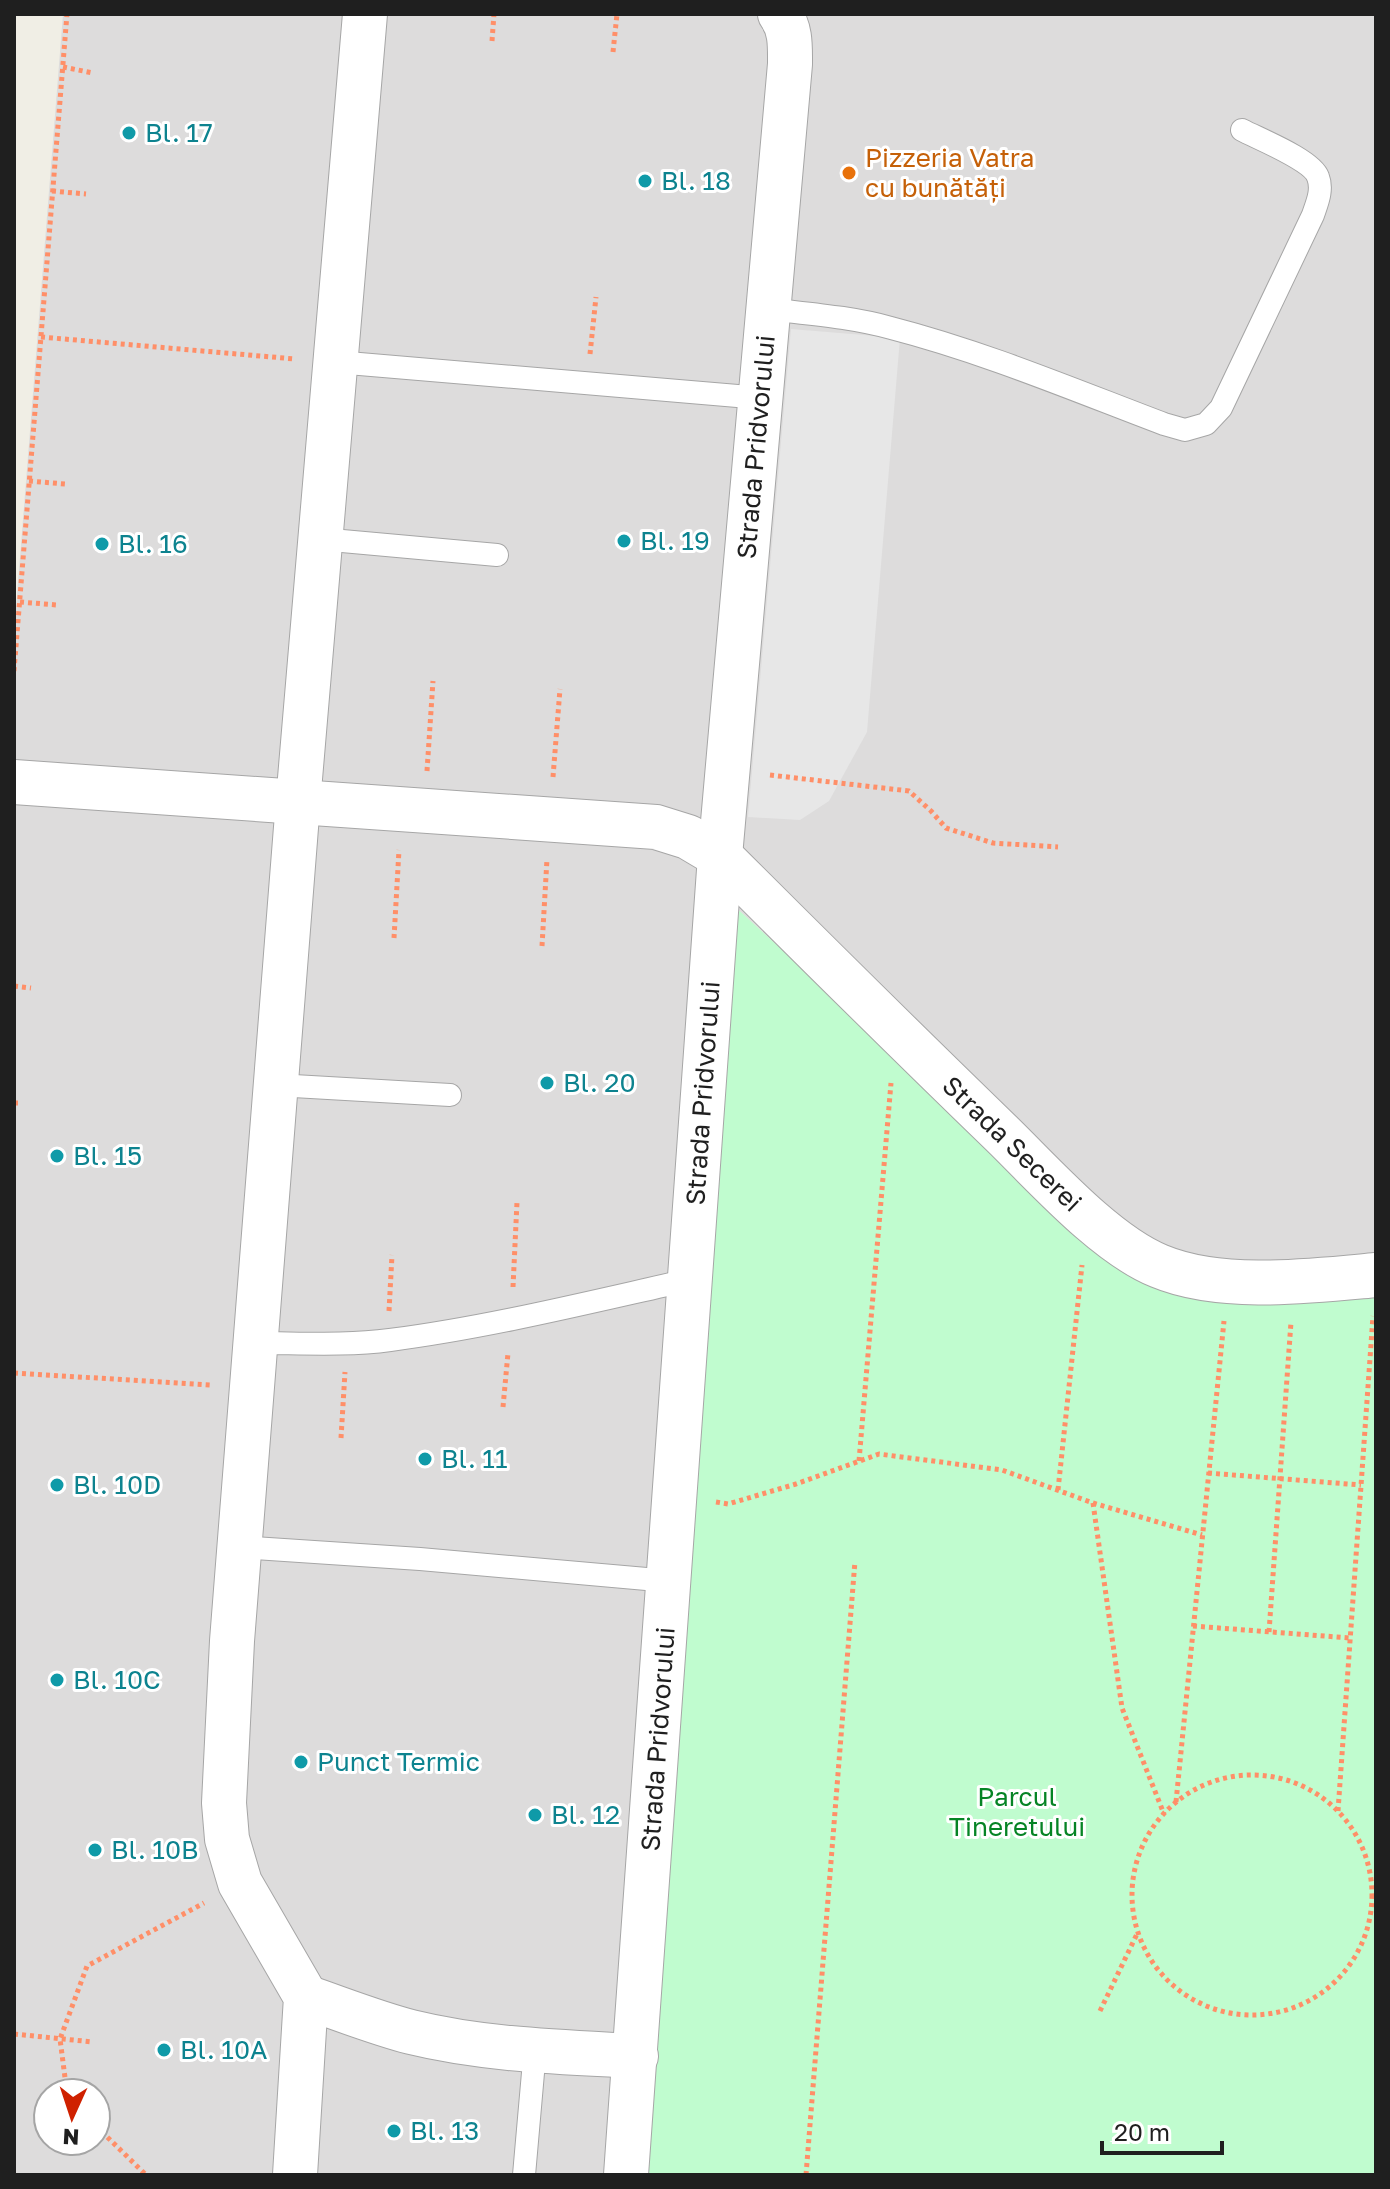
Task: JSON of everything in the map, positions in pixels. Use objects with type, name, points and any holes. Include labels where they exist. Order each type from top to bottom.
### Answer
[{"type":"street","points":[[295,2175],[306,1997],[240,1883],[227,1839],[224,1803],[232,1641],[255,1343],[365,14]]},
{"type":"street","name":"Strada Pridvorului","points":[[626,2175],[720,856],[790,64],[790,41],[786,22],[780,14]]},
{"type":"street","name":"Strada Secerei","points":[[14,782],[656,827],[688,837],[720,856],[1087,1217],[1122,1245],[1158,1266],[1189,1275],[1228,1280],[1293,1282],[1376,1275]]},
{"type":"street","points":[[306,1997],[411,2032],[455,2040],[535,2050],[636,2056]]},
{"type":"lane","points":[[769,309],[855,320],[901,330],[985,356],[1164,424],[1185,430],[1206,424],[1221,408],[1242,366],[1320,194],[1318,176],[1307,164],[1242,130]]},
{"type":"lane","points":[[336,362],[761,398]]},
{"type":"lane","points":[[320,539],[497,555]]},
{"type":"lane","points":[[276,1085],[450,1095]]},
{"type":"lane","points":[[255,1343],[388,1340],[511,1319],[689,1280]]},
{"type":"lane","points":[[240,1547],[669,1581]]},
{"type":"lane","points":[[524,2175],[535,2050]]},
{"type":"path","points":[[14,671],[67,14]]},
{"type":"path","points":[[492,41],[494,14]]},
{"type":"path","points":[[613,52],[617,14]]},
{"type":"path","points":[[63,67],[93,73]]},
{"type":"path","points":[[52,191],[86,194]]},
{"type":"path","points":[[587,384],[596,297]]},
{"type":"path","points":[[41,337],[336,362]]},
{"type":"path","points":[[29,481],[65,484]]},
{"type":"path","points":[[20,602],[57,605]]},
{"type":"path","points":[[394,938],[433,681]]},
{"type":"path","points":[[542,946],[560,689]]},
{"type":"path","points":[[728,771],[909,791],[946,828],[993,843],[1058,847]]},
{"type":"path","points":[[14,986],[31,988]]},
{"type":"path","points":[[859,1461],[895,1030]]},
{"type":"path","points":[[14,1103],[22,1103]]},
{"type":"path","points":[[503,1407],[517,1202]]},
{"type":"path","points":[[1058,1490],[1087,1217]]},
{"type":"path","points":[[388,1340],[392,1255]]},
{"type":"path","points":[[1338,1811],[1376,1275]]},
{"type":"path","points":[[1176,1802],[1228,1280]]},
{"type":"path","points":[[1269,1632],[1293,1282]]},
{"type":"path","points":[[341,1438],[347,1343]]},
{"type":"path","points":[[14,1373],[252,1388]]},
{"type":"path","points":[[675,1497],[728,1504],[879,1454],[1002,1470],[1093,1503],[1202,1535]]},
{"type":"path","points":[[1208,1473],[1361,1485]]},
{"type":"path","points":[[1093,1503],[1122,1708],[1164,1814]]},
{"type":"path","points":[[806,2175],[855,1561]]},
{"type":"path","points":[[1193,1626],[1350,1638]]},
{"type":"path","points":[[1241,1775],[1277,1777],[1310,1789],[1338,1811],[1358,1837],[1370,1867],[1375,1902],[1365,1941],[1342,1977],[1309,2002],[1269,2015],[1227,2013],[1188,1998],[1157,1970],[1137,1933],[1131,1901],[1134,1870],[1145,1839],[1164,1814],[1176,1802],[1207,1784],[1241,1775]]},
{"type":"path","points":[[65,2077],[60,2039],[87,1966],[240,1883]]},
{"type":"path","points":[[1100,2011],[1137,1933]]},
{"type":"path","points":[[14,2034],[93,2042]]},
{"type":"path","points":[[112,2142],[146,2175]]},
{"type":"shaded area","points":[[63,14],[1376,14],[1376,1279],[1155,1275],[937,1091],[722,895],[630,2175],[14,2175],[14,633]]},
{"type":"shaded area","points":[[791,329],[900,338],[867,732],[829,801],[800,820],[748,817]]},
{"type":"green space","name":"Parcul Tineretului","points":[[721,894],[937,1091],[1155,1275],[1376,1279],[1376,2175],[633,2175]]},
{"type":"place","name":"Bl. 17","points":[[129,133]]},
{"type":"place","name":"Pizzeria Vatra cu bunătăți","points":[[849,173]]},
{"type":"place","name":"Bl. 18","points":[[645,181]]},
{"type":"place","name":"Bl. 19","points":[[624,541]]},
{"type":"place","name":"Bl. 16","points":[[102,544]]},
{"type":"place","name":"Bl. 20","points":[[547,1083]]},
{"type":"place","name":"Bl. 15","points":[[57,1156]]},
{"type":"place","name":"Bl. 11","points":[[425,1459]]},
{"type":"place","name":"Bl. 10D","points":[[57,1485]]},
{"type":"place","name":"Bl. 10C","points":[[57,1680]]},
{"type":"place","name":"Punct Termic","points":[[301,1762]]},
{"type":"place","name":"Bl. 12","points":[[535,1815]]},
{"type":"place","name":"Bl. 10B","points":[[95,1850]]},
{"type":"place","name":"Bl. 10A","points":[[164,2050]]},
{"type":"place","name":"Bl. 13","points":[[394,2131]]}]
